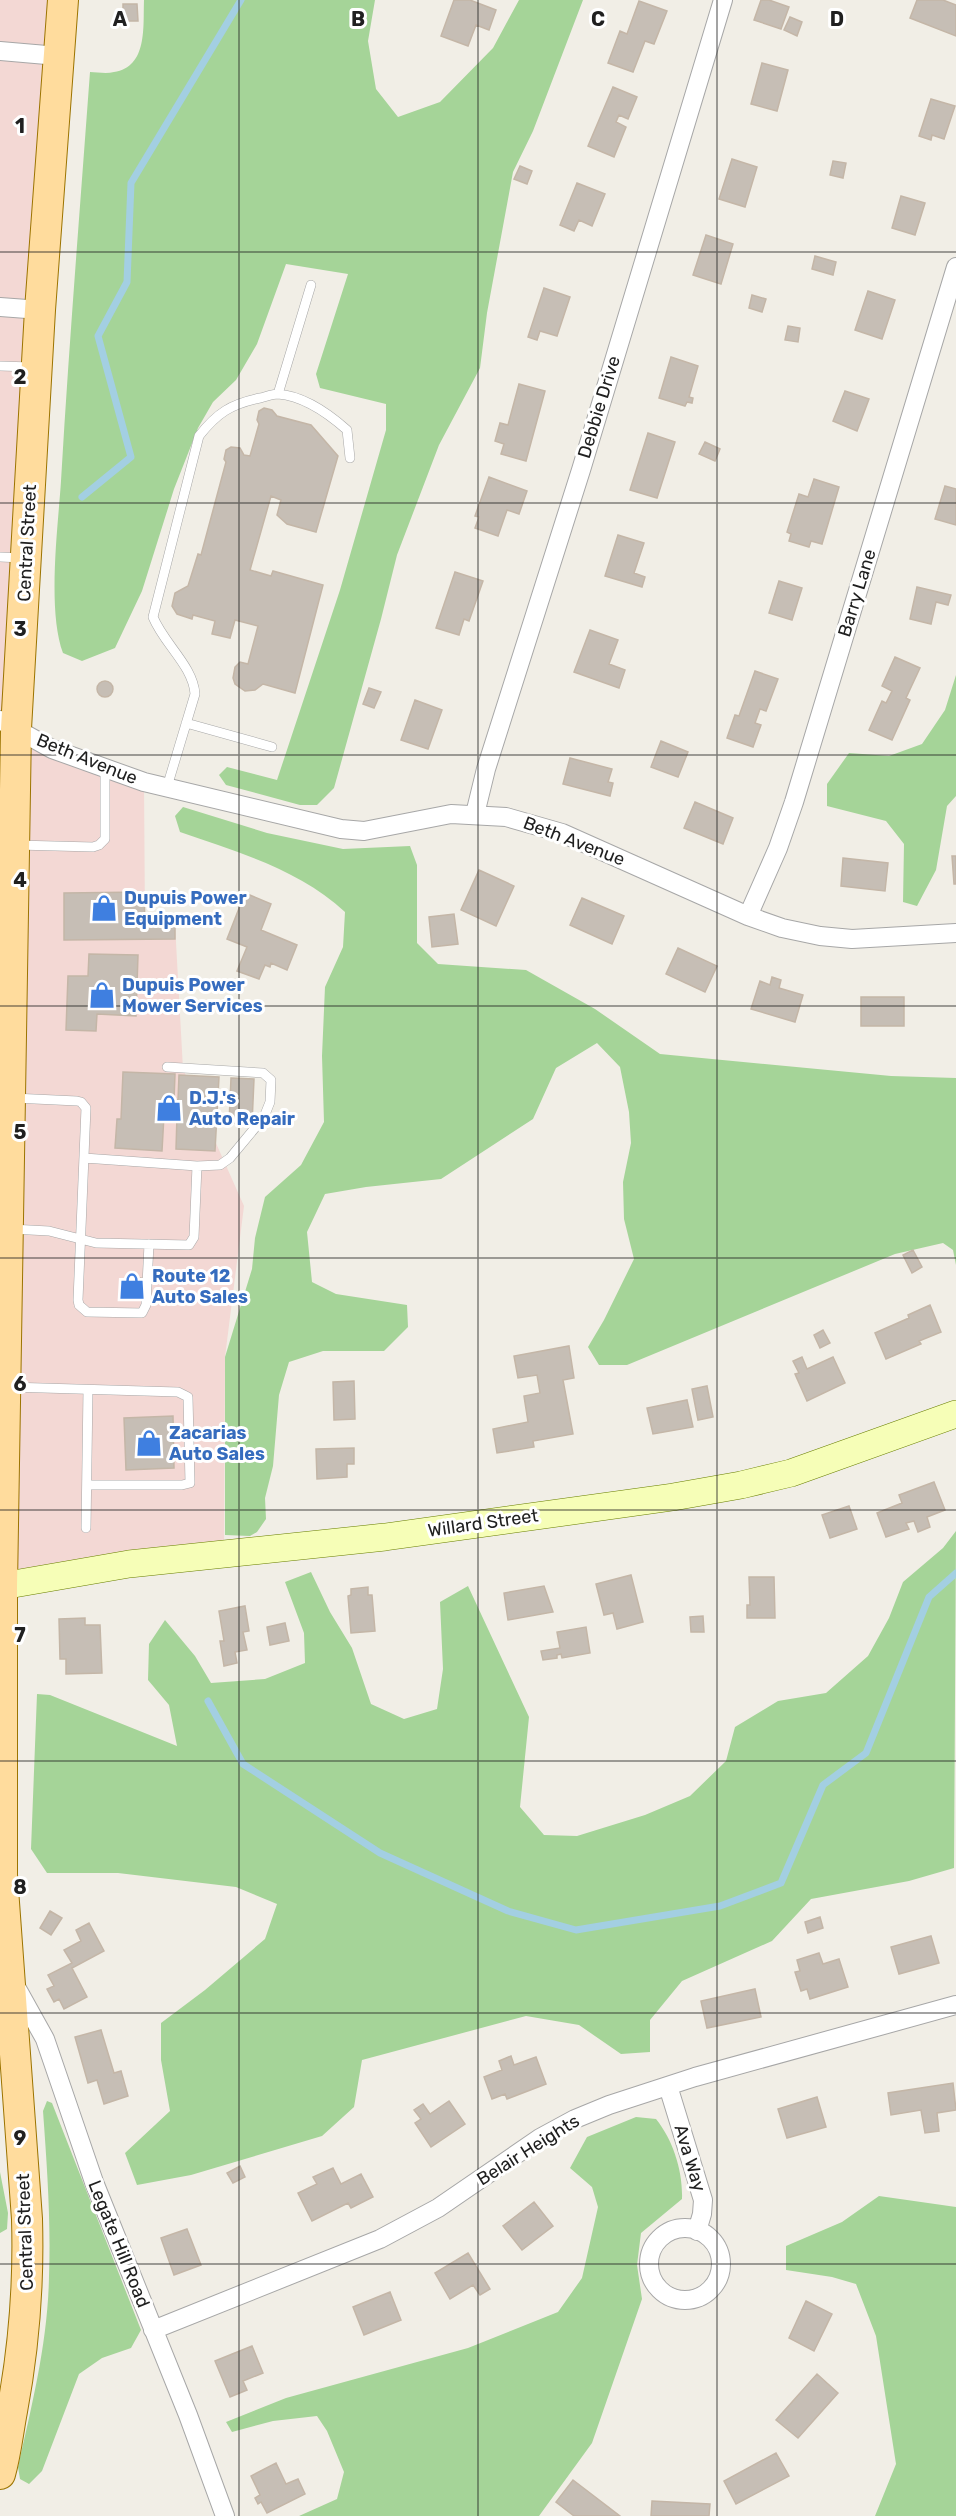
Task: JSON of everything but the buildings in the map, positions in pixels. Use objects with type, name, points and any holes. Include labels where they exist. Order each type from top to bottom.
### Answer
[{"type":"main road","name":"Central Street","points":[[0,2474],[20,2367],[26,2318],[28,2269],[27,2219],[2,1906],[1,1587],[4,1282],[9,1229],[11,1098],[3,1035],[15,845],[8,725],[13,558],[37,368],[63,0]]},
{"type":"street","name":"Debbie Drive","points":[[475,814],[486,769],[581,470],[723,0]]},
{"type":"street","points":[[0,51],[58,56]]},
{"type":"street","name":"Barry Lane","points":[[748,916],[794,802],[956,267]]},
{"type":"street","points":[[0,307],[40,310]]},
{"type":"street","name":"Beth Avenue","points":[[8,725],[52,749],[167,787],[341,829],[364,831],[452,814],[506,817],[561,833],[748,916],[782,928],[820,936],[854,939],[956,933]]},
{"type":"street","name":"Willard Street","points":[[1,1587],[129,1564],[385,1537],[741,1485],[791,1473],[956,1414]]},
{"type":"street","name":"Legate Hill Road","points":[[9,1974],[45,2039],[94,2182],[188,2415],[225,2516]]},
{"type":"street","name":"Belair Heights","points":[[153,2330],[380,2240],[438,2208],[540,2138],[575,2119],[609,2105],[668,2086],[956,2005]]},
{"type":"street","name":"Ava Way","points":[[668,2086],[703,2200],[697,2231]]},
{"type":"street","points":[[680,2229],[697,2231],[711,2240],[718,2249],[721,2271],[717,2282],[700,2297],[677,2300],[665,2295],[656,2287],[650,2275],[651,2251],[658,2240],[668,2232],[680,2229]]},
{"type":"lane","points":[[278,394],[311,285]]},
{"type":"lane","points":[[0,366],[37,368]]},
{"type":"lane","points":[[167,787],[195,694],[194,681],[158,631],[153,617],[199,436],[210,421],[235,404],[278,394],[307,403],[331,415],[339,422],[347,430],[350,458]]},
{"type":"lane","points":[[186,723],[272,747]]},
{"type":"lane","points":[[15,845],[93,847],[103,843],[105,839],[105,767]]},
{"type":"lane","points":[[84,1158],[197,1166],[220,1165],[230,1158],[264,1117],[270,1102],[271,1080],[263,1073],[167,1067]]},
{"type":"lane","points":[[11,1098],[81,1102],[86,1108],[79,1305],[87,1312],[142,1313],[146,1305],[149,1244]]},
{"type":"lane","points":[[9,1229],[49,1230],[96,1243],[184,1247],[193,1241],[197,1166]]},
{"type":"lane","points":[[4,1395],[88,1390],[178,1392],[188,1397],[190,1483],[182,1485],[87,1485]]},
{"type":"lane","points":[[86,1528],[88,1390]]},
{"type":"shaded area","points":[[0,0],[63,0],[16,729],[144,782],[145,924],[175,924],[183,1069],[244,1206],[225,1357],[224,1553],[0,1589]]},
{"type":"green space","points":[[144,0],[375,0],[368,41],[376,89],[398,117],[440,102],[493,48],[519,0],[583,0],[533,131],[513,172],[487,313],[480,368],[439,445],[397,555],[334,788],[317,805],[300,805],[226,785],[219,775],[227,767],[277,780],[340,590],[386,430],[386,404],[320,388],[316,374],[348,274],[286,264],[257,344],[236,380],[213,402],[198,428],[174,489],[142,591],[115,648],[82,661],[63,653],[58,635],[55,592],[56,544],[90,72],[114,72],[125,69],[133,62],[138,54],[143,33]]},
{"type":"green space","points":[[956,675],[956,796],[947,806],[936,870],[917,906],[903,902],[904,844],[886,821],[827,806],[827,784],[849,753],[889,756],[922,744],[945,710]]},
{"type":"green space","points":[[183,807],[267,833],[343,849],[410,846],[417,865],[417,943],[438,964],[526,970],[595,1009],[660,1054],[891,1076],[956,1078],[956,1265],[953,1250],[943,1243],[895,1254],[627,1365],[599,1365],[588,1347],[634,1259],[624,1219],[623,1182],[631,1143],[629,1112],[620,1067],[597,1043],[556,1068],[533,1119],[441,1179],[325,1194],[307,1232],[312,1282],[336,1294],[407,1305],[408,1327],[384,1351],[323,1351],[289,1362],[279,1395],[273,1466],[265,1498],[266,1519],[257,1532],[250,1536],[225,1535],[225,1357],[252,1269],[255,1238],[265,1197],[301,1165],[324,1122],[322,1056],[325,987],[343,947],[345,912],[327,897],[288,874],[246,855],[180,832],[175,816]]},
{"type":"green space","points":[[956,1531],[954,1868],[909,1881],[811,1899],[772,1941],[682,1981],[650,2020],[650,2052],[621,2054],[579,2025],[526,2016],[362,2060],[354,2107],[322,2136],[191,2175],[137,2185],[125,2153],[170,2111],[161,2060],[161,2023],[205,1990],[265,1939],[277,1904],[236,1887],[118,1873],[47,1873],[31,1849],[37,1694],[50,1695],[177,1746],[169,1705],[148,1680],[149,1644],[165,1620],[195,1656],[211,1683],[265,1679],[305,1663],[304,1633],[285,1582],[311,1572],[330,1612],[352,1648],[371,1704],[404,1719],[437,1709],[443,1669],[440,1602],[468,1586],[529,1717],[520,1807],[544,1835],[577,1836],[645,1815],[690,1796],[726,1761],[735,1727],[778,1701],[826,1693],[868,1656],[889,1618],[903,1582],[943,1548]]},
{"type":"green space","points":[[47,2101],[52,2103],[141,2330],[131,2348],[102,2358],[79,2374],[42,2471],[29,2484],[20,2479],[18,2467],[38,2373],[48,2300],[49,2214],[43,2111]]},
{"type":"green space","points":[[636,2117],[656,2119],[662,2127],[676,2156],[681,2178],[682,2199],[641,2233],[637,2265],[642,2299],[592,2443],[539,2516],[299,2516],[337,2499],[344,2472],[327,2431],[317,2416],[273,2421],[232,2432],[226,2422],[286,2398],[468,2348],[558,2312],[582,2278],[598,2207],[592,2187],[570,2168],[587,2137]]},
{"type":"green space","points":[[0,2172],[8,2213],[7,2229],[0,2233]]},
{"type":"green space","points":[[879,2196],[956,2207],[956,2516],[875,2516],[896,2464],[876,2336],[856,2284],[832,2277],[786,2270],[786,2246],[842,2222]]},
{"type":"waterway","points":[[82,497],[131,457],[98,336],[127,282],[131,183],[241,0]]},
{"type":"waterway","points":[[208,1701],[243,1764],[380,1853],[508,1911],[576,1930],[720,1906],[781,1883],[823,1785],[866,1753],[929,1597],[956,1573]]},
{"type":"place","name":"Dupuis Power Equipment","points":[[104,908]]},
{"type":"place","name":"Dupuis Power Mower Services","points":[[102,995]]},
{"type":"place","name":"D.J.'s Auto Repair","points":[[169,1108]]},
{"type":"place","name":"Route 12 Auto Sales","points":[[132,1286]]},
{"type":"place","name":"Zacarias Auto Sales","points":[[149,1443]]}]
